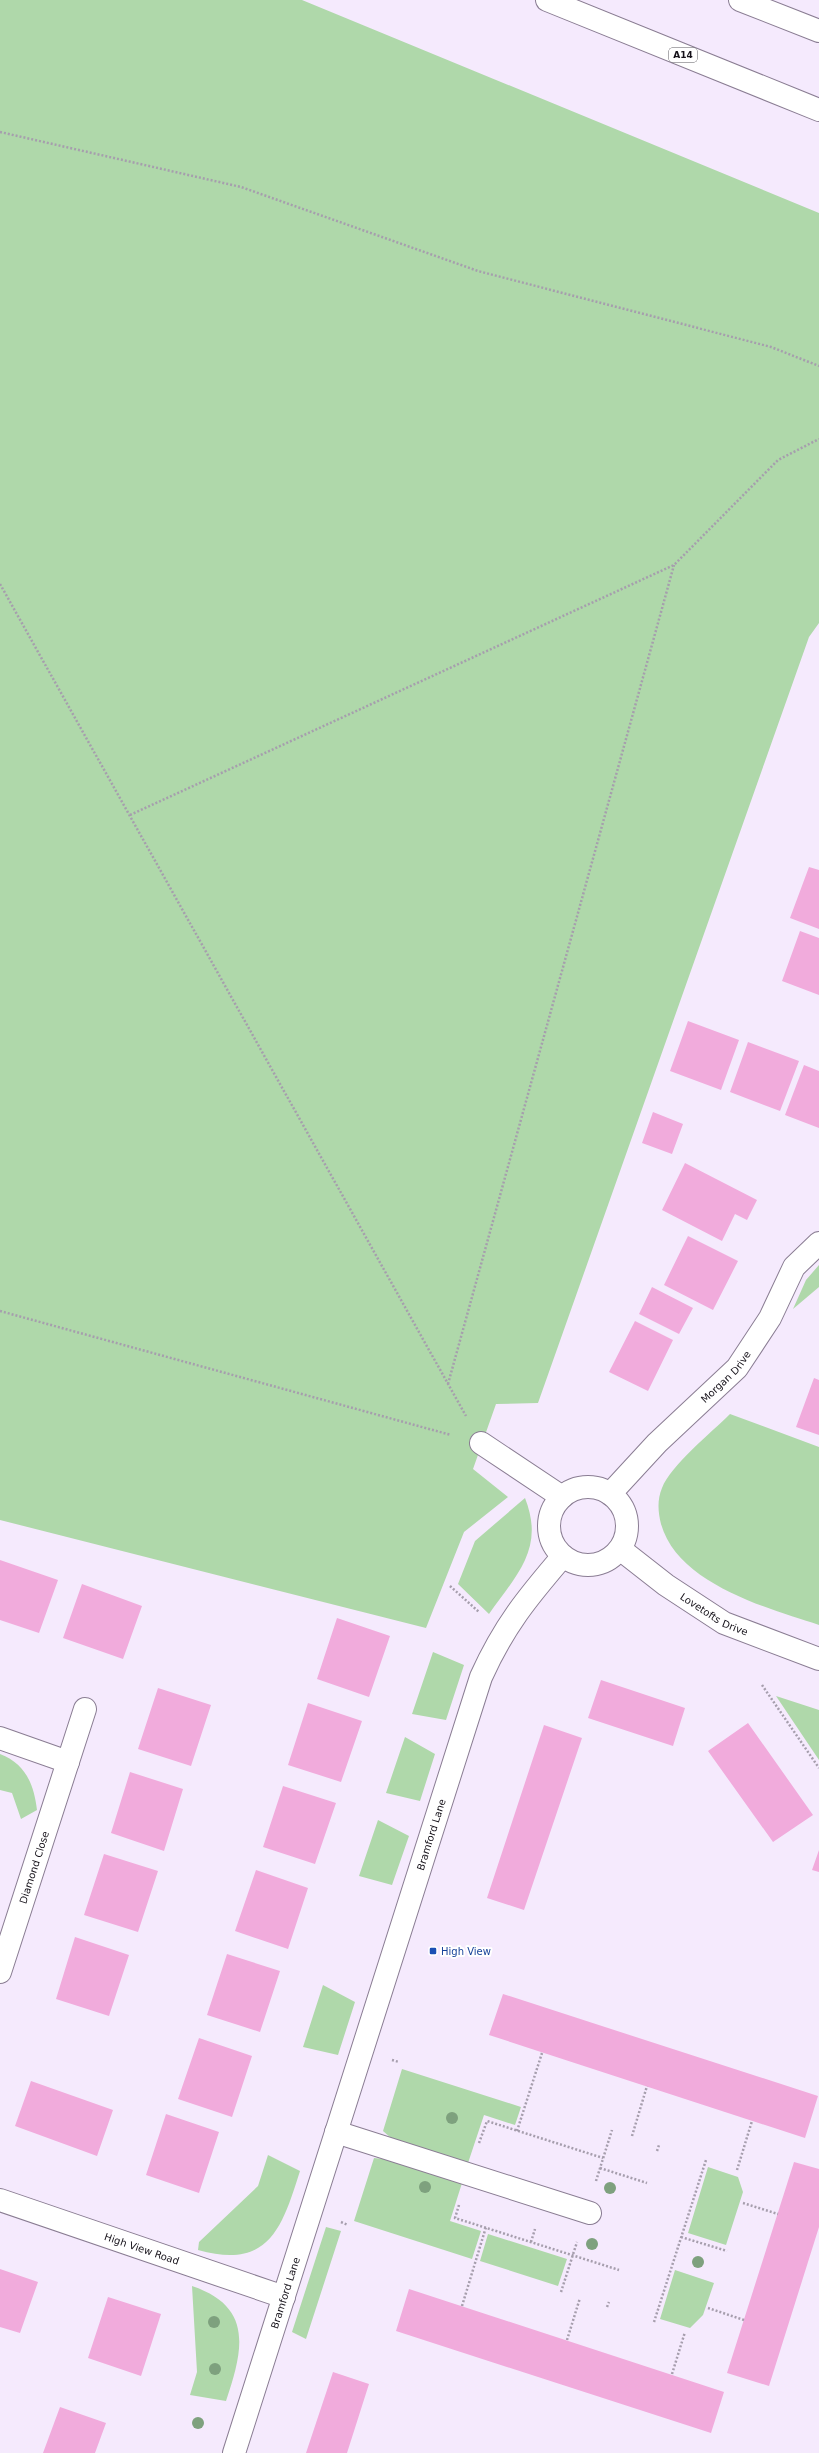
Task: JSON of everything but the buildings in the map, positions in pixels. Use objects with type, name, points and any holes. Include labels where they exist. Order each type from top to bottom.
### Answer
[{"type":"main road","name":"A14","points":[[547,0],[819,110]]},
{"type":"main road","points":[[740,0],[819,31]]},
{"type":"main road","name":"Morgan Drive","points":[[610,1494],[657,1443],[737,1368],[770,1318],[794,1267],[819,1243]]},
{"type":"main road","points":[[481,1443],[562,1497]]},
{"type":"main road","points":[[580,1488],[598,1488],[610,1494],[622,1507],[627,1526],[620,1549],[603,1563],[583,1565],[563,1556],[551,1540],[549,1524],[553,1509],[562,1497],[580,1488]]},
{"type":"main road","name":"Lovetofts Drive","points":[[620,1549],[666,1585],[724,1622],[819,1659]]},
{"type":"main road","name":"Bramford Lane","points":[[234,2453],[481,1677],[504,1629],[531,1592],[563,1556]]},
{"type":"main road","name":"Diamond Close","points":[[0,1972],[86,1709]]},
{"type":"main road","points":[[0,1738],[68,1762]]},
{"type":"main road","points":[[336,2132],[590,2213]]},
{"type":"main road","name":"High View Road","points":[[0,2200],[284,2297]]},
{"type":"path","points":[[0,132],[241,187],[478,272],[771,347],[819,366]]},
{"type":"path","points":[[130,815],[674,565],[778,460],[819,439]]},
{"type":"path","points":[[448,1384],[674,565]]},
{"type":"path","points":[[0,584],[481,1443]]},
{"type":"path","points":[[0,1311],[481,1443]]},
{"type":"path","points":[[762,1685],[819,1768]]},
{"type":"path","points":[[517,2131],[542,2052]]},
{"type":"path","points":[[632,2136],[647,2086]]},
{"type":"path","points":[[477,2150],[486,2121],[603,2158]]},
{"type":"path","points":[[737,2170],[752,2121]]},
{"type":"path","points":[[594,2188],[612,2130]]},
{"type":"path","points":[[657,2151],[659,2145]]},
{"type":"path","points":[[654,2322],[706,2160]]},
{"type":"path","points":[[600,2168],[647,2182]]},
{"type":"path","points":[[462,2198],[455,2218],[619,2270]]},
{"type":"path","points":[[743,2203],[778,2214]]},
{"type":"path","points":[[462,2306],[486,2227]]},
{"type":"path","points":[[561,2292],[579,2236]]},
{"type":"path","points":[[682,2237],[727,2251]]},
{"type":"path","points":[[567,2340],[580,2298]]},
{"type":"path","points":[[607,2307],[609,2302]]},
{"type":"path","points":[[708,2308],[744,2320]]},
{"type":"path","points":[[672,2374],[685,2332]]},
{"type":"green space","points":[[0,0],[302,0],[819,213],[819,623],[809,637],[538,1403],[496,1404],[473,1469],[508,1497],[464,1532],[426,1628],[0,1520]]},
{"type":"green space","points":[[819,1265],[819,1287],[793,1309],[806,1280]]},
{"type":"green space","points":[[730,1414],[819,1447],[819,1625],[751,1601],[727,1591],[705,1578],[686,1563],[671,1545],[661,1524],[659,1510],[660,1492],[667,1479],[682,1459]]},
{"type":"green space","points":[[525,1498],[530,1516],[532,1532],[530,1547],[518,1573],[489,1614],[458,1584],[475,1541]]},
{"type":"green space","points":[[433,1652],[464,1665],[446,1720],[412,1714]]},
{"type":"green space","points":[[776,1696],[819,1710],[819,1760]]},
{"type":"green space","points":[[405,1737],[435,1754],[420,1801],[386,1793]]},
{"type":"green space","points":[[0,1754],[16,1763],[27,1776],[34,1792],[37,1810],[21,1819],[12,1793],[0,1790]]},
{"type":"green space","points":[[378,1820],[409,1836],[392,1885],[359,1876]]},
{"type":"green space","points":[[323,1985],[355,2002],[338,2055],[303,2047]]},
{"type":"green space","points":[[402,2069],[521,2107],[515,2125],[484,2115],[468,2163],[391,2138],[383,2131]]},
{"type":"green space","points":[[268,2155],[300,2171],[279,2226],[269,2239],[257,2249],[241,2254],[222,2255],[198,2250],[199,2242],[258,2186]]},
{"type":"green space","points":[[374,2158],[384,2159],[462,2183],[450,2221],[481,2231],[472,2259],[354,2221]]},
{"type":"green space","points":[[708,2167],[738,2177],[743,2192],[726,2245],[688,2233]]},
{"type":"green space","points":[[326,2227],[341,2231],[306,2339],[292,2332]]},
{"type":"green space","points":[[488,2234],[567,2259],[558,2286],[480,2261]]},
{"type":"green space","points":[[675,2270],[714,2283],[703,2315],[690,2328],[660,2319]]},
{"type":"green space","points":[[192,2286],[212,2295],[226,2306],[234,2318],[239,2332],[237,2364],[226,2401],[190,2395],[197,2372]]},
{"type":"place","name":"High View","points":[[433,1951]]}]
